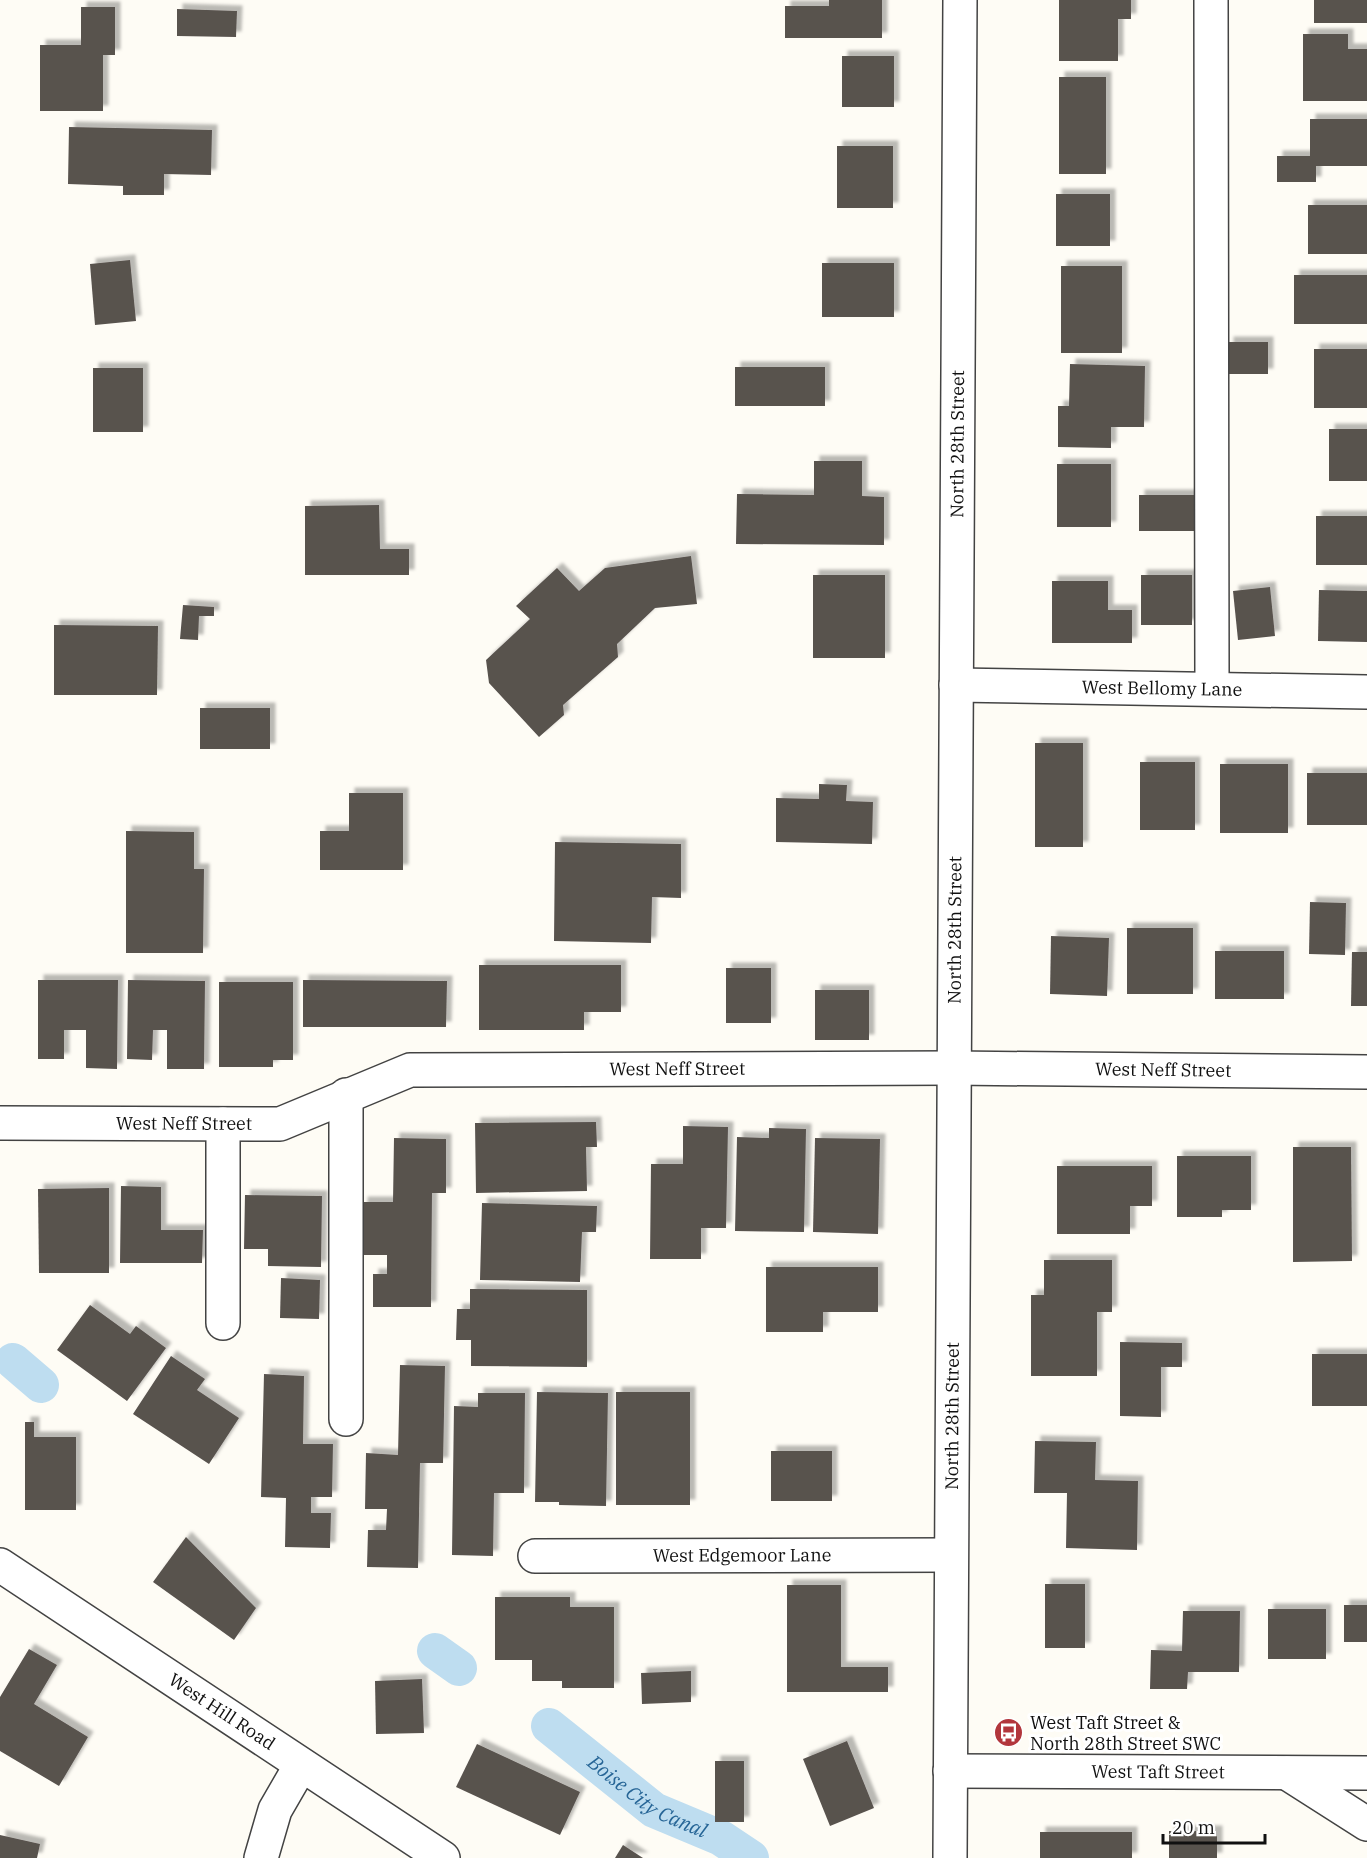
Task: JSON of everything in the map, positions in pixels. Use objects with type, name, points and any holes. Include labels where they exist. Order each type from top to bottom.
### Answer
[{"type":"street","name":"North 28th Street","points":[[950,1858],[960,0]]},
{"type":"street","points":[[1211,0],[1212,689]]},
{"type":"street","name":"West Bellomy Lane","points":[[956,685],[1367,692]]},
{"type":"street","name":"West Neff Street","points":[[0,1123],[280,1124],[410,1070],[953,1068],[1367,1072]]},
{"type":"street","points":[[345,1419],[346,1095]]},
{"type":"street","points":[[223,1124],[223,1323]]},
{"type":"street","name":"West Edgemoor Lane","points":[[534,1556],[951,1555]]},
{"type":"street","name":"West Hill Road","points":[[0,1565],[443,1858]]},
{"type":"street","points":[[261,1858],[275,1810],[301,1766]]},
{"type":"street","name":"West Taft Street","points":[[950,1771],[1367,1773]]},
{"type":"street","points":[[1287,1773],[1367,1824]]},
{"type":"building","points":[[829,0],[882,0],[882,38],[785,38],[785,6],[829,6]]},
{"type":"building","points":[[1059,0],[1131,0],[1131,19],[1118,19],[1118,61],[1059,61]]},
{"type":"building","points":[[1314,0],[1367,0],[1367,23],[1314,23]]},
{"type":"building","points":[[81,7],[115,7],[115,55],[103,55],[103,111],[40,111],[40,45],[81,45]]},
{"type":"building","points":[[177,9],[237,11],[236,37],[177,36]]},
{"type":"building","points":[[1303,34],[1348,34],[1348,49],[1367,49],[1367,101],[1303,101]]},
{"type":"building","points":[[842,56],[894,56],[894,107],[842,107]]},
{"type":"building","points":[[1059,77],[1106,77],[1106,174],[1059,174]]},
{"type":"building","points":[[1310,119],[1367,119],[1367,166],[1316,166],[1316,182],[1277,182],[1277,156],[1310,156]]},
{"type":"building","points":[[69,127],[212,130],[211,175],[164,174],[164,195],[123,195],[123,186],[68,184]]},
{"type":"building","points":[[837,146],[893,146],[893,208],[837,208]]},
{"type":"building","points":[[1056,194],[1110,194],[1110,246],[1056,246]]},
{"type":"building","points":[[1308,205],[1367,205],[1367,254],[1308,254]]},
{"type":"building","points":[[130,260],[136,321],[95,325],[90,264]]},
{"type":"building","points":[[822,263],[894,263],[894,317],[822,317]]},
{"type":"building","points":[[1061,266],[1122,266],[1122,353],[1061,353]]},
{"type":"building","points":[[1294,275],[1367,275],[1367,324],[1294,324]]},
{"type":"building","points":[[1228,342],[1268,342],[1268,374],[1228,374]]},
{"type":"building","points":[[1314,349],[1367,349],[1367,408],[1314,408]]},
{"type":"building","points":[[1070,364],[1145,366],[1144,427],[1111,427],[1111,448],[1058,447],[1058,406],[1069,406]]},
{"type":"building","points":[[735,367],[825,367],[825,406],[735,406]]},
{"type":"building","points":[[93,368],[143,368],[143,432],[93,432]]},
{"type":"building","points":[[1329,429],[1367,429],[1367,481],[1329,481]]},
{"type":"building","points":[[814,461],[862,461],[862,496],[884,497],[884,545],[736,544],[737,494],[814,495]]},
{"type":"building","points":[[1057,464],[1111,464],[1111,527],[1057,527]]},
{"type":"building","points":[[1139,495],[1204,495],[1204,531],[1139,531]]},
{"type":"building","points":[[379,505],[380,549],[409,549],[409,575],[305,575],[305,506]]},
{"type":"building","points":[[1316,516],[1367,516],[1367,565],[1316,565]]},
{"type":"building","points":[[691,556],[697,604],[655,608],[617,644],[618,657],[563,705],[564,715],[539,737],[489,683],[486,660],[530,619],[516,606],[557,568],[579,591],[605,568]]},
{"type":"building","points":[[813,575],[885,575],[885,658],[813,658]]},
{"type":"building","points":[[1141,575],[1192,575],[1192,625],[1141,625]]},
{"type":"building","points":[[1052,581],[1108,581],[1108,610],[1132,610],[1132,643],[1052,643]]},
{"type":"building","points":[[1270,587],[1275,636],[1238,640],[1233,591]]},
{"type":"building","points":[[1319,590],[1367,591],[1367,642],[1318,641]]},
{"type":"building","points":[[183,605],[214,607],[214,616],[199,616],[198,640],[180,639]]},
{"type":"building","points":[[54,625],[158,626],[157,695],[54,695]]},
{"type":"building","points":[[200,708],[270,708],[270,749],[200,749]]},
{"type":"building","points":[[1035,743],[1083,743],[1083,847],[1035,847]]},
{"type":"building","points":[[1140,762],[1195,762],[1195,830],[1140,830]]},
{"type":"building","points":[[1220,764],[1288,764],[1288,833],[1220,833]]},
{"type":"building","points":[[1307,773],[1367,773],[1367,825],[1307,825]]},
{"type":"building","points":[[819,784],[847,785],[846,801],[873,802],[872,844],[776,842],[776,798],[819,799]]},
{"type":"building","points":[[349,793],[403,793],[403,870],[320,870],[320,831],[349,831]]},
{"type":"building","points":[[126,831],[194,832],[194,869],[204,869],[203,953],[126,953]]},
{"type":"building","points":[[555,842],[681,844],[681,898],[652,897],[651,943],[554,941]]},
{"type":"building","points":[[1310,902],[1346,903],[1345,955],[1309,954]]},
{"type":"building","points":[[1127,928],[1193,928],[1193,994],[1127,994]]},
{"type":"building","points":[[1051,936],[1109,938],[1107,996],[1050,994]]},
{"type":"building","points":[[1215,951],[1284,951],[1284,999],[1215,999]]},
{"type":"building","points":[[1352,952],[1367,952],[1367,1006],[1351,1006]]},
{"type":"building","points":[[479,965],[621,965],[621,1012],[584,1012],[584,1030],[479,1030]]},
{"type":"building","points":[[726,968],[771,968],[771,1023],[726,1023]]},
{"type":"building","points":[[38,980],[118,980],[117,1069],[86,1068],[86,1030],[64,1030],[64,1059],[38,1059]]},
{"type":"building","points":[[128,980],[205,981],[204,1069],[167,1069],[167,1030],[153,1030],[152,1060],[127,1059]]},
{"type":"building","points":[[303,980],[447,981],[446,1027],[303,1027]]},
{"type":"building","points":[[219,982],[293,982],[293,1060],[273,1060],[273,1067],[219,1067]]},
{"type":"building","points":[[815,990],[869,990],[869,1040],[815,1040]]},
{"type":"building","points":[[596,1122],[597,1147],[586,1147],[587,1191],[476,1193],[475,1123]]},
{"type":"building","points":[[683,1126],[728,1127],[726,1228],[701,1228],[701,1259],[650,1259],[651,1164],[683,1164]]},
{"type":"building","points":[[769,1128],[806,1129],[804,1232],[735,1231],[737,1137],[769,1138]]},
{"type":"building","points":[[394,1138],[446,1139],[446,1193],[432,1193],[431,1307],[373,1307],[373,1274],[387,1274],[387,1255],[362,1255],[362,1202],[393,1202]]},
{"type":"building","points":[[815,1138],[880,1139],[878,1234],[813,1232]]},
{"type":"building","points":[[1293,1147],[1351,1147],[1352,1261],[1293,1262]]},
{"type":"building","points":[[1177,1156],[1251,1156],[1251,1210],[1222,1210],[1222,1217],[1177,1217]]},
{"type":"building","points":[[1057,1166],[1152,1166],[1152,1206],[1130,1206],[1130,1234],[1057,1234]]},
{"type":"building","points":[[121,1186],[161,1187],[161,1230],[203,1230],[202,1263],[120,1263]]},
{"type":"building","points":[[109,1188],[109,1273],[39,1273],[38,1189]]},
{"type":"building","points":[[245,1195],[322,1196],[321,1267],[268,1266],[268,1249],[244,1249]]},
{"type":"building","points":[[482,1203],[597,1206],[596,1232],[582,1232],[580,1282],[480,1280]]},
{"type":"building","points":[[1044,1260],[1112,1260],[1112,1312],[1097,1312],[1097,1376],[1031,1376],[1031,1295],[1044,1295]]},
{"type":"building","points":[[766,1267],[878,1267],[878,1312],[823,1312],[823,1332],[766,1332]]},
{"type":"building","points":[[281,1278],[320,1280],[319,1319],[280,1318]]},
{"type":"building","points":[[470,1289],[587,1290],[587,1367],[471,1366],[471,1340],[456,1340],[457,1309],[470,1309]]},
{"type":"building","points":[[90,1305],[130,1334],[136,1326],[166,1348],[127,1401],[57,1350]]},
{"type":"building","points":[[1120,1342],[1182,1343],[1182,1367],[1161,1367],[1161,1417],[1120,1416]]},
{"type":"building","points":[[1312,1354],[1367,1354],[1367,1406],[1312,1406]]},
{"type":"building","points":[[171,1356],[205,1379],[197,1390],[239,1418],[209,1464],[133,1414]]},
{"type":"building","points":[[400,1365],[445,1366],[443,1463],[420,1463],[418,1568],[367,1567],[368,1530],[386,1530],[387,1509],[365,1509],[366,1453],[398,1455]]},
{"type":"building","points":[[264,1374],[304,1376],[303,1444],[333,1444],[332,1497],[311,1497],[311,1513],[331,1513],[330,1548],[285,1547],[286,1498],[261,1497]]},
{"type":"building","points":[[537,1392],[608,1393],[606,1506],[535,1502]]},
{"type":"building","points":[[616,1392],[690,1392],[690,1505],[616,1505]]},
{"type":"building","points":[[478,1393],[525,1393],[524,1493],[494,1493],[493,1556],[452,1555],[454,1406],[478,1407]]},
{"type":"building","points":[[25,1422],[34,1422],[34,1437],[76,1437],[76,1510],[25,1510]]},
{"type":"building","points":[[1035,1441],[1096,1442],[1095,1480],[1138,1481],[1137,1550],[1066,1548],[1067,1493],[1034,1493]]},
{"type":"building","points":[[771,1451],[832,1451],[832,1501],[771,1501]]},
{"type":"building","points":[[186,1537],[256,1608],[234,1640],[153,1582]]},
{"type":"building","points":[[1045,1584],[1085,1584],[1085,1648],[1045,1648]]},
{"type":"building","points":[[787,1585],[841,1585],[841,1667],[888,1667],[888,1692],[787,1692]]},
{"type":"building","points":[[495,1597],[570,1597],[570,1607],[614,1607],[614,1688],[562,1688],[562,1681],[532,1681],[532,1660],[495,1660]]},
{"type":"building","points":[[1344,1605],[1367,1605],[1367,1642],[1344,1642]]},
{"type":"building","points":[[1268,1609],[1326,1609],[1326,1659],[1268,1659]]},
{"type":"building","points":[[1183,1611],[1240,1611],[1239,1672],[1188,1672],[1187,1689],[1150,1689],[1151,1650],[1182,1651]]},
{"type":"building","points":[[29,1649],[57,1665],[34,1704],[88,1737],[59,1786],[0,1751],[0,1697]]},
{"type":"building","points":[[691,1671],[691,1702],[642,1704],[641,1673]]},
{"type":"building","points":[[422,1679],[424,1733],[376,1734],[375,1681]]},
{"type":"building","points":[[847,1741],[874,1808],[830,1826],[803,1759]]},
{"type":"building","points":[[477,1744],[580,1792],[560,1835],[456,1787]]},
{"type":"building","points":[[715,1761],[744,1761],[744,1822],[715,1822]]},
{"type":"building","points":[[1169,1831],[1217,1831],[1217,1858],[1169,1858]]},
{"type":"building","points":[[1040,1832],[1132,1832],[1132,1858],[1040,1858]]},
{"type":"building","points":[[0,1835],[40,1844],[37,1858],[0,1858]]},
{"type":"building","points":[[623,1845],[643,1858],[615,1858]]},
{"type":"waterway","name":"Boise City Canal","points":[[13,1361],[41,1385]]},
{"type":"waterway","name":"Boise City Canal","points":[[435,1651],[459,1668]]},
{"type":"waterway","name":"Boise City Canal","points":[[549,1726],[654,1810],[721,1838],[751,1858]]},
{"type":"place","name":"West Taft Street & North 28th Street SWC","points":[[1009,1733]]}]
